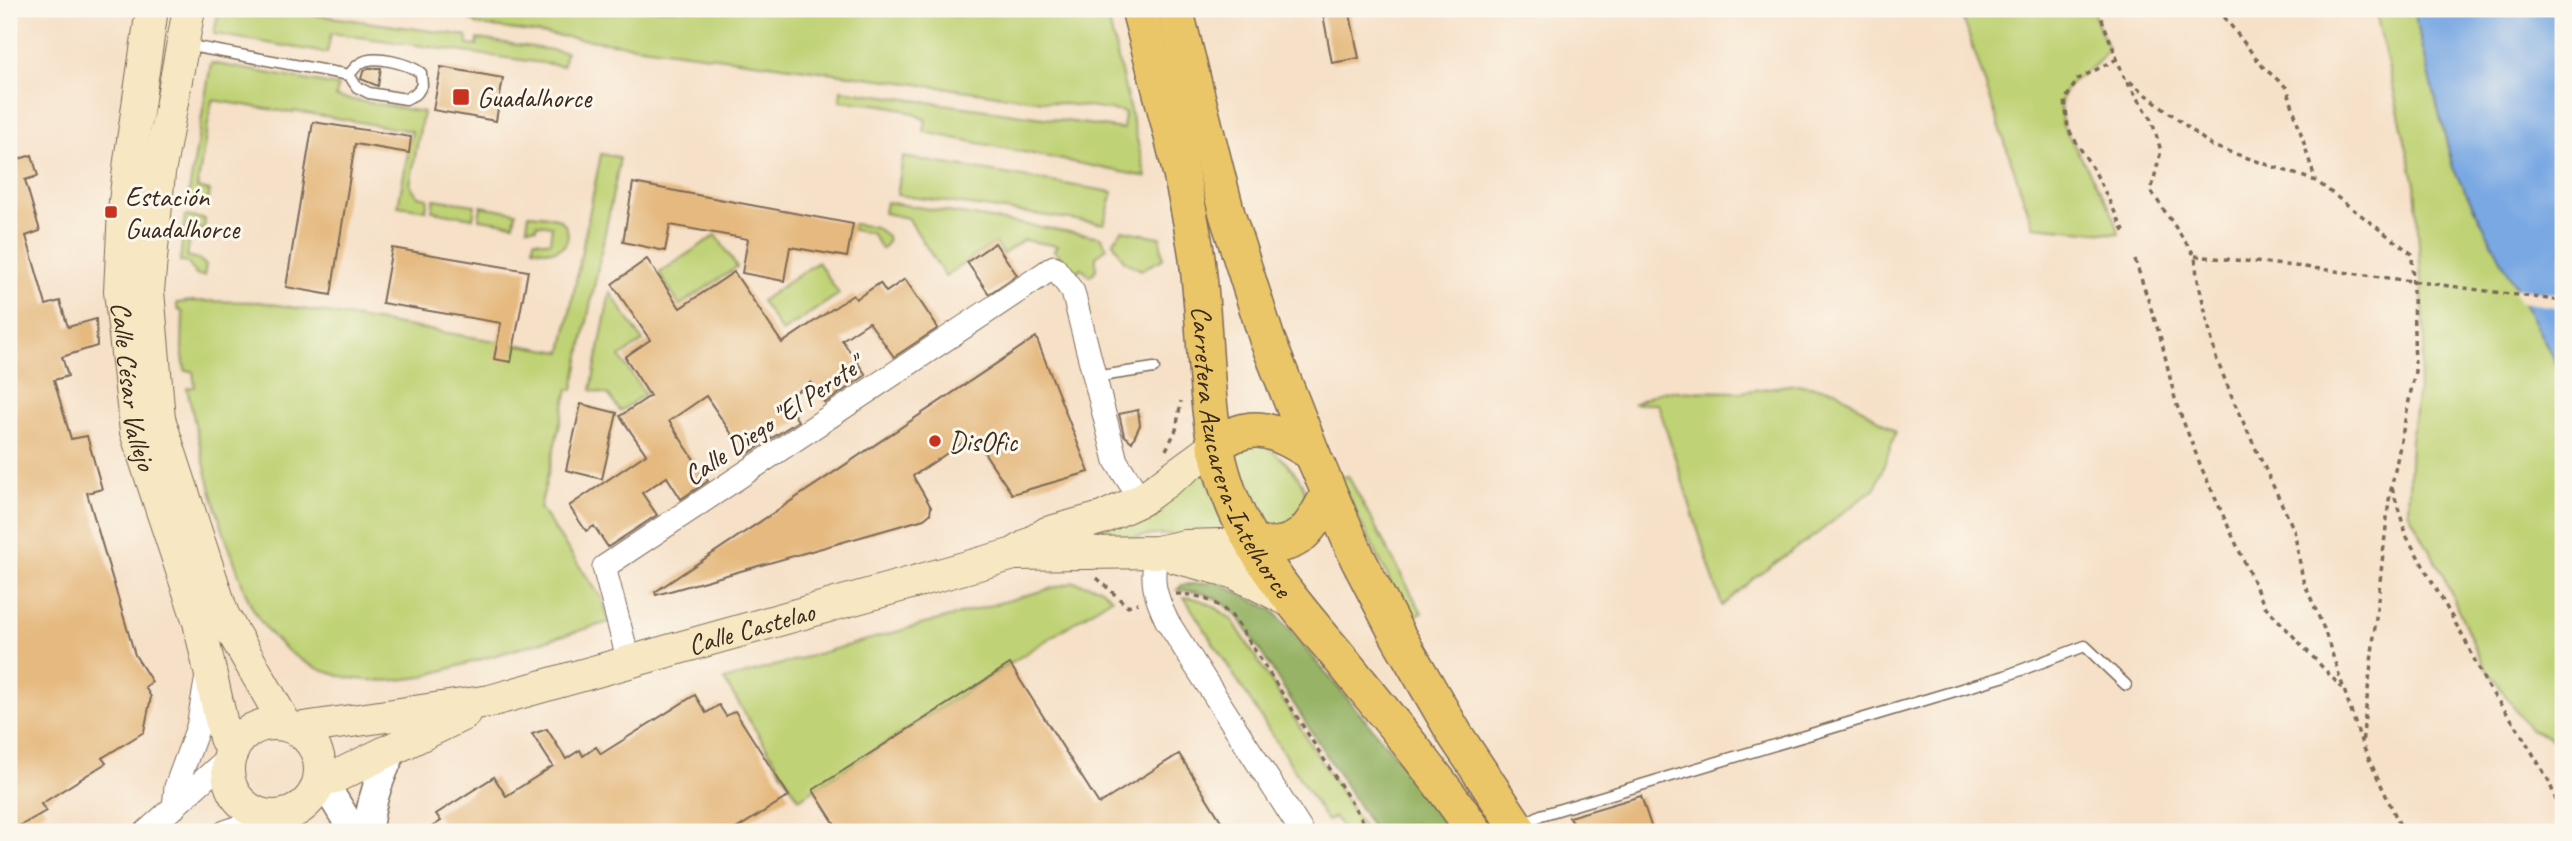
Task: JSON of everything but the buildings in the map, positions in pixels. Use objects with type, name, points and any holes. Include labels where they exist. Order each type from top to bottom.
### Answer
[{"type":"main road","name":"Calle César Vallejo","points":[[152,9],[127,186],[120,291],[136,432],[199,622],[230,755]]},
{"type":"main road","name":"Calle César Vallejo","points":[[188,9],[159,173],[148,291],[159,419],[223,615],[291,727]]},
{"type":"main road","name":"Carretera Azucarera-Intelhorce","points":[[1139,9],[1167,115],[1195,246],[1203,315],[1206,392],[1215,446],[1237,515],[1294,603],[1412,747],[1475,832]]},
{"type":"main road","name":"Carretera Azucarera-Intelhorce","points":[[1175,9],[1227,214],[1267,339],[1312,453],[1358,559],[1398,636],[1456,736],[1518,830]]},
{"type":"main road","points":[[1173,476],[1195,430],[1206,392]]},
{"type":"main road","points":[[1215,446],[1227,436],[1245,429],[1265,429],[1312,453]]},
{"type":"main road","name":"Calle Castelao","points":[[1014,554],[1047,533],[1102,518],[1141,500],[1215,446]]},
{"type":"main road","points":[[1254,544],[1270,547],[1286,545],[1305,533],[1329,493]]},
{"type":"main road","name":"Calle Castelao","points":[[291,727],[490,701],[1014,554],[1157,552],[1185,546],[1254,544]]},
{"type":"main road","points":[[1157,552],[1233,572],[1294,603]]},
{"type":"main road","name":"Calle Castelao","points":[[318,782],[335,777],[490,701]]},
{"type":"main road","points":[[273,724],[291,727],[311,742],[319,761],[318,782],[310,798],[299,809],[285,815],[270,816],[248,808],[233,791],[229,780],[230,755],[247,732],[259,726],[273,724]]},
{"type":"street","name":"Calle Diego \"El Perote\"","points":[[629,662],[604,567],[1054,267],[1073,292],[1094,377]]},
{"type":"street","points":[[1094,377],[1116,461],[1141,500]]},
{"type":"street","points":[[1157,552],[1153,568],[1153,589],[1167,621],[1302,832]]},
{"type":"street","points":[[174,808],[176,787],[186,767],[198,727],[209,664]]},
{"type":"street","points":[[368,832],[369,807],[393,749]]},
{"type":"street","points":[[146,832],[230,755]]},
{"type":"street","points":[[318,782],[330,793],[355,832]]},
{"type":"street","points":[[225,832],[270,816]]},
{"type":"lane","points":[[182,44],[349,75],[357,88],[369,93],[406,99],[417,93],[422,85],[421,73],[411,65],[374,59],[362,62],[349,75]]},
{"type":"lane","points":[[1094,377],[1154,368]]},
{"type":"lane","points":[[1518,830],[1541,816],[2005,676],[2085,646],[2126,685]]},
{"type":"path","points":[[2098,9],[2124,77],[2151,118],[2161,151],[2151,191],[2195,256],[2197,276],[2217,359],[2238,411],[2294,530],[2302,580],[2324,629],[2362,744],[2403,832]]},
{"type":"path","points":[[2218,9],[2263,67],[2287,88],[2316,181]]},
{"type":"path","points":[[2117,59],[2078,79],[2064,100],[2068,129],[2095,172],[2124,233]]},
{"type":"path","points":[[2124,77],[2211,146],[2316,181],[2412,254],[2415,371],[2392,488],[2362,744]]},
{"type":"path","points":[[2195,256],[2305,267],[2563,301]]},
{"type":"path","points":[[2135,260],[2161,339],[2176,403],[2202,469],[2264,605],[2344,690]]},
{"type":"path","points":[[2392,488],[2407,537],[2466,642],[2487,686],[2549,781],[2563,820]]},
{"type":"green space","points":[[219,9],[273,9],[467,36],[468,45],[477,46],[478,39],[566,52],[563,66],[331,33],[327,53],[214,34]]},
{"type":"green space","points":[[455,9],[1106,9],[1146,177],[924,132],[926,120],[903,110],[884,105],[840,101],[841,90],[1123,129],[1125,112],[478,25]]},
{"type":"green space","points":[[1960,9],[2092,9],[2108,49],[2101,59],[2067,87],[2061,109],[2063,126],[2110,208],[2119,234],[2033,226]]},
{"type":"green space","points":[[2375,9],[2413,9],[2453,168],[2563,377],[2563,744],[2530,729],[2482,663],[2442,573],[2408,511],[2411,439],[2425,340],[2415,184]]},
{"type":"green space","points":[[211,63],[338,86],[336,97],[423,112],[410,185],[418,196],[428,198],[426,210],[398,206],[412,131],[212,100],[197,188],[210,191],[208,201],[188,198]]},
{"type":"green space","points":[[601,154],[619,157],[619,164],[573,390],[568,389],[540,508],[602,599],[609,622],[421,677],[370,680],[346,677],[303,661],[283,647],[266,629],[252,607],[225,536],[187,388],[195,387],[193,371],[185,371],[182,348],[183,313],[177,308],[177,303],[260,302],[562,352]]},
{"type":"green space","points":[[903,157],[1113,192],[1104,224],[897,195]]},
{"type":"green space","points":[[434,199],[475,205],[473,218],[432,211]]},
{"type":"green space","points":[[886,202],[1101,237],[1107,248],[1096,256],[1096,270],[1090,276],[1081,268],[1074,274],[1054,250],[1058,246],[1023,240],[1003,254],[995,243],[945,276],[908,218],[884,213]]},
{"type":"green space","points":[[481,206],[516,212],[514,224],[479,219]]},
{"type":"green space","points":[[529,214],[551,217],[562,222],[568,235],[565,244],[553,251],[533,248],[534,240],[550,242],[552,226],[537,224],[536,228],[527,227]]},
{"type":"green space","points":[[185,216],[205,219],[204,230],[191,229],[187,256],[206,265],[204,276],[196,275],[188,263],[180,262]]},
{"type":"green space","points":[[853,224],[875,227],[887,236],[888,242],[882,249],[871,233],[852,230]]},
{"type":"green space","points":[[1122,230],[1160,237],[1163,259],[1141,270],[1124,261],[1113,242]]},
{"type":"green space","points":[[716,235],[737,267],[680,305],[659,273]]},
{"type":"green space","points":[[818,262],[839,294],[782,332],[761,301]]},
{"type":"green space","points":[[610,292],[643,341],[620,357],[645,394],[620,411],[609,395],[591,390]]},
{"type":"green space","points":[[1796,384],[1835,390],[1896,432],[1876,487],[1753,579],[1722,606],[1658,404],[1633,404],[1662,391],[1741,392]]},
{"type":"green space","points":[[1260,442],[1292,470],[1304,488],[1304,508],[1292,527],[1261,531],[1231,452]]},
{"type":"green space","points":[[1203,467],[1227,533],[1154,535],[1069,544]]},
{"type":"green space","points":[[1348,476],[1422,613],[1408,617],[1339,478]]},
{"type":"green space","points":[[1074,582],[1100,588],[1112,598],[799,799],[724,680]]},
{"type":"green space","points":[[1217,582],[1273,610],[1435,803],[1454,832],[1375,832],[1238,616],[1210,596],[1177,590],[1182,585]]},
{"type":"green space","points":[[1184,597],[1210,604],[1233,621],[1366,832],[1343,832],[1335,817],[1327,821]]},
{"type":"water","points":[[2413,9],[2560,9],[2563,22],[2563,377],[2453,168]]},
{"type":"pier","points":[[2511,287],[2563,294],[2563,308],[2520,302]]},
{"type":"place","name":"Guadalhorce","points":[[461,97]]},
{"type":"place","name":"Estación Guadalhorce","points":[[111,212]]},
{"type":"place","name":"DisOfic","points":[[935,441]]}]
